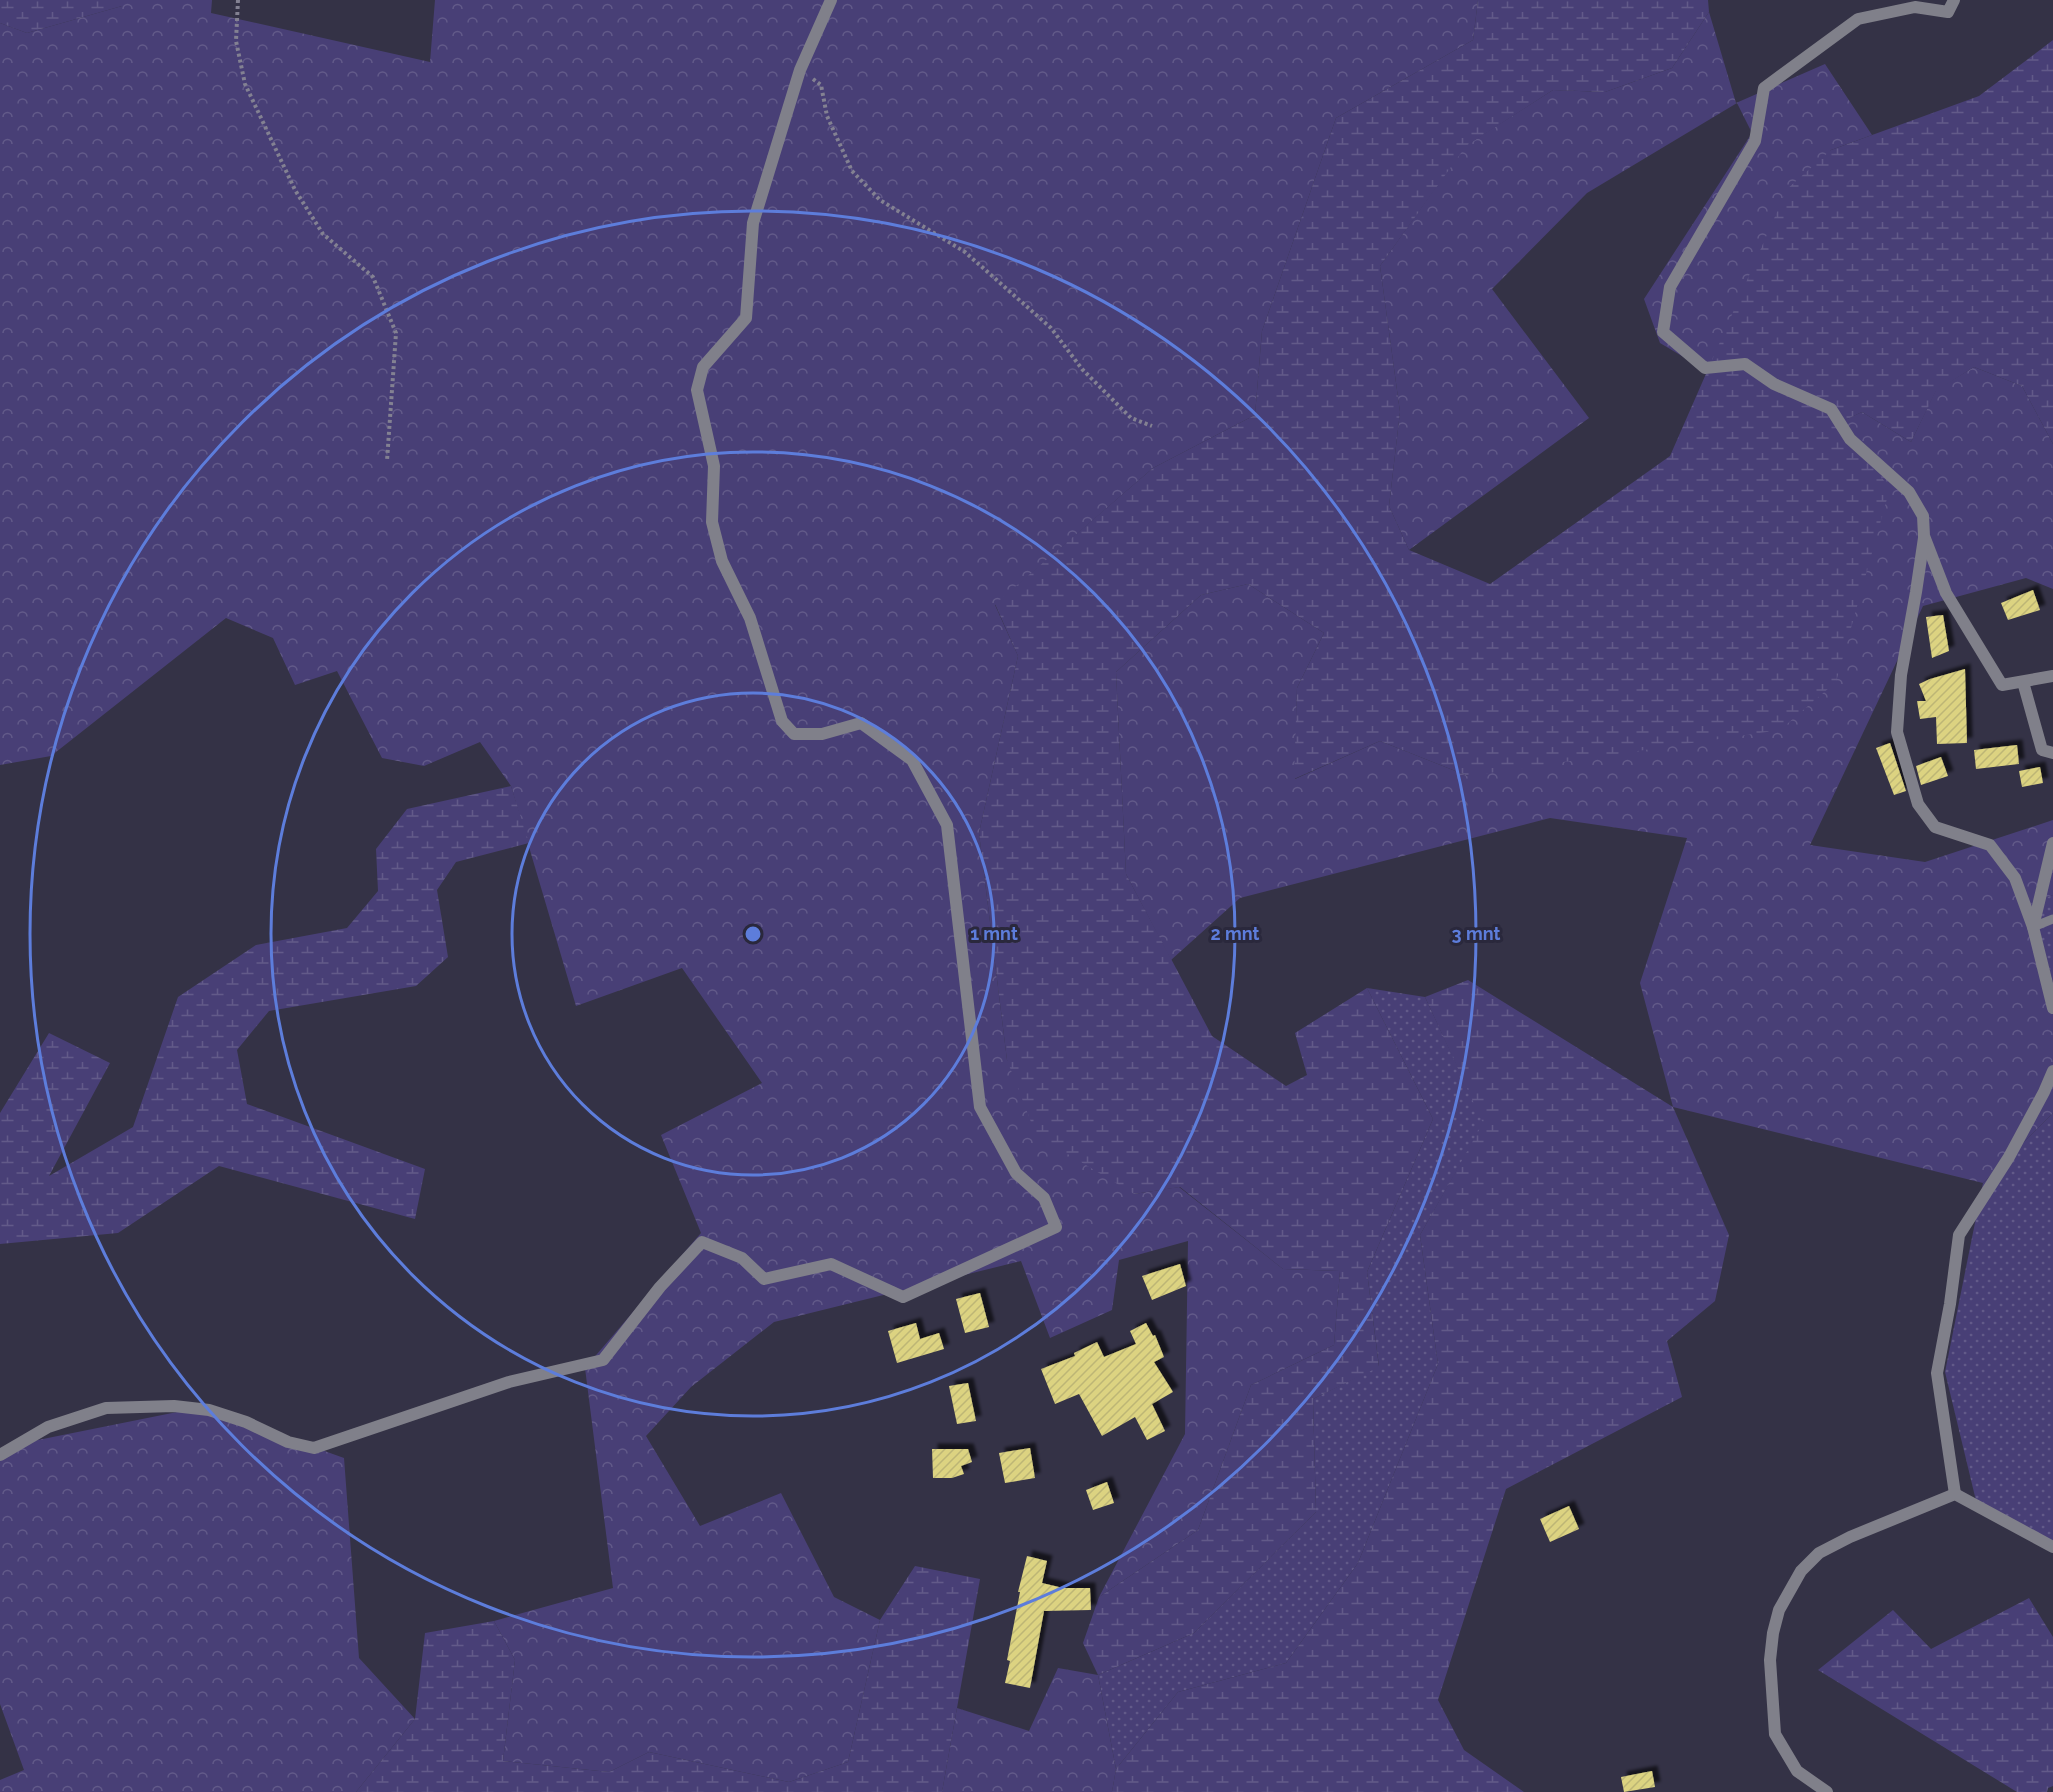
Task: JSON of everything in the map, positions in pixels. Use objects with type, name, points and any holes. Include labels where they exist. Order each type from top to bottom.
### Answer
[{"type":"street","points":[[0,1455],[48,1427],[106,1408],[174,1406],[209,1410],[246,1422],[288,1442],[314,1448],[509,1382],[603,1360],[660,1287],[702,1242],[742,1258],[764,1280],[831,1264],[903,1297],[1056,1227],[1044,1198],[1016,1173],[980,1107],[947,825],[912,760],[861,723],[822,734],[794,734],[782,721],[750,618],[722,561],[712,522],[714,466],[697,390],[703,367],[746,318],[753,223],[800,70],[831,0]]},
{"type":"street","points":[[1954,0],[1948,12],[1915,7],[1858,19],[1764,88],[1755,141],[1670,286],[1663,332],[1705,368],[1745,364],[1774,384],[1831,410],[1850,439],[1908,492],[1923,516],[1924,536],[1917,592],[1901,675],[1897,732],[1918,804],[1935,827],[1990,845],[2015,878],[2033,927],[2053,1008]]},
{"type":"street","points":[[1924,536],[1946,593],[2002,685],[2053,676]]},
{"type":"street","points":[[2023,682],[2042,750],[2053,753]]},
{"type":"street","points":[[2033,927],[2053,843]]},
{"type":"street","points":[[1955,1494],[1937,1373],[1950,1304],[1959,1235],[2008,1157],[2053,1071]]},
{"type":"street","points":[[1955,1494],[2053,1547]]},
{"type":"street","points":[[1827,1792],[1797,1771],[1775,1734],[1770,1660],[1773,1633],[1779,1610],[1801,1571],[1819,1553],[1850,1537],[1955,1494]]},
{"type":"lane","points":[[2033,927],[2053,919]]},
{"type":"path","points":[[238,0],[236,41],[245,84],[295,190],[323,234],[373,277],[396,333],[387,461]]},
{"type":"path","points":[[800,70],[820,85],[826,116],[852,171],[880,200],[965,252],[1051,328],[1082,369],[1131,418],[1152,426]]},
{"type":"green space","points":[[0,0],[122,0],[122,6],[27,33],[0,23]]},
{"type":"green space","points":[[122,0],[212,0],[211,13],[430,62],[435,0],[1478,0],[1473,40],[1336,118],[1262,331],[1255,415],[1153,468],[995,605],[1018,656],[979,833],[1007,1060],[1134,1194],[1179,1187],[1283,1269],[1340,1271],[1334,1345],[1251,1385],[1198,1530],[1099,1597],[1185,1434],[1188,1241],[1119,1260],[1112,1310],[1050,1338],[1021,1261],[774,1322],[691,1387],[646,1436],[700,1526],[781,1493],[834,1597],[880,1620],[848,1762],[789,1782],[649,1752],[609,1772],[503,1761],[515,1660],[494,1621],[613,1588],[585,1368],[701,1233],[661,1135],[762,1083],[682,968],[576,1006],[511,786],[480,742],[424,766],[382,758],[337,671],[295,685],[273,638],[226,618],[51,756],[0,765],[0,23],[27,33],[122,6]]},
{"type":"green space","points":[[1478,0],[1708,0],[1709,12],[1672,68],[1605,92],[1553,90],[1466,146],[1380,266],[1400,412],[1389,506],[1409,550],[1490,584],[1670,456],[1787,189],[1831,150],[1979,96],[2053,40],[2053,444],[2022,386],[1974,367],[1936,391],[1911,442],[1862,412],[1837,424],[1890,488],[1836,682],[1780,730],[1468,776],[1380,741],[1294,779],[1297,688],[1324,633],[1248,584],[1201,595],[1116,672],[1126,874],[1212,1036],[1286,1086],[1307,1075],[1295,1033],[1367,988],[1433,1119],[1367,1272],[1379,1367],[1313,1399],[1316,1512],[1194,1633],[1098,1675],[1083,1643],[1099,1597],[1198,1530],[1251,1385],[1334,1345],[1340,1271],[1283,1269],[1180,1187],[1134,1194],[1036,1135],[1007,1060],[979,833],[1018,656],[995,604],[1153,468],[1255,415],[1262,331],[1336,118],[1473,40]]},
{"type":"green space","points":[[1709,12],[1736,103],[1825,64],[1872,135],[1831,150],[1707,371],[1660,343],[1644,299],[1752,133],[1737,103],[1587,193],[1492,289],[1589,418],[1409,550],[1389,506],[1400,412],[1380,266],[1465,146],[1553,90],[1605,92],[1672,68]]},
{"type":"green space","points":[[1974,367],[2022,386],[2053,444],[2053,589],[2026,578],[1923,606],[1810,845],[1925,862],[2053,820],[2053,895],[2030,904],[2053,982],[2053,1113],[1983,1183],[1673,1107],[1640,983],[1687,838],[1550,818],[1240,898],[1171,960],[1126,874],[1116,672],[1201,595],[1248,584],[1324,633],[1297,688],[1295,779],[1380,741],[1468,776],[1836,424],[1862,412],[1911,442],[1936,390]]},
{"type":"green space","points":[[511,786],[529,843],[456,862],[437,890],[448,957],[416,986],[269,1011],[237,1050],[247,1104],[425,1169],[415,1219],[219,1166],[118,1233],[0,1244],[0,1113],[49,1033],[110,1063],[49,1176],[133,1127],[178,997],[256,945],[347,928],[378,891],[376,849],[407,809]]},
{"type":"green space","points":[[2053,895],[2053,982],[2030,903]]},
{"type":"green space","points":[[1468,980],[1673,1107],[1729,1235],[1715,1301],[1667,1341],[1682,1397],[1506,1489],[1438,1700],[1464,1750],[1524,1792],[1112,1792],[1116,1769],[1178,1692],[1286,1663],[1358,1563],[1438,1364],[1420,1235],[1483,1123],[1425,997]]},
{"type":"green space","points":[[1367,988],[1425,997],[1484,1123],[1420,1235],[1438,1364],[1358,1563],[1286,1663],[1178,1692],[1116,1769],[1098,1675],[1194,1633],[1316,1512],[1313,1399],[1379,1366],[1367,1272],[1433,1119]]},
{"type":"green space","points":[[2053,1113],[2053,1542],[1978,1509],[1945,1372],[1983,1183]]},
{"type":"green space","points":[[202,1407],[344,1458],[359,1658],[415,1719],[356,1792],[0,1792],[0,1780],[24,1770],[0,1704],[0,1456],[28,1442]]},
{"type":"green space","points":[[915,1566],[980,1579],[942,1792],[356,1792],[415,1719],[425,1633],[494,1621],[515,1660],[503,1761],[609,1772],[649,1752],[789,1782],[848,1762],[880,1620]]},
{"type":"green space","points":[[2029,1598],[2053,1637],[2053,1786],[2048,1788],[2047,1792],[2017,1792],[1818,1670],[1893,1610],[1931,1649]]},
{"type":"green space","points":[[1058,1668],[1098,1675],[1116,1769],[1112,1792],[942,1792],[957,1708],[1029,1731]]},
{"type":"building","points":[[2033,590],[2040,610],[2008,620],[2001,603]]},
{"type":"building","points":[[1943,615],[1949,651],[1932,658],[1926,617]]},
{"type":"building","points":[[1965,669],[1967,743],[1937,744],[1936,717],[1920,719],[1917,701],[1926,701],[1919,684]]},
{"type":"building","points":[[1890,743],[1906,791],[1894,795],[1876,748]]},
{"type":"building","points":[[2017,745],[2019,764],[1976,769],[1974,750]]},
{"type":"building","points":[[1941,757],[1948,776],[1921,785],[1916,766]]},
{"type":"building","points":[[2040,767],[2043,783],[2022,787],[2019,771]]},
{"type":"building","points":[[1180,1264],[1186,1286],[1152,1300],[1142,1276]]},
{"type":"building","points":[[980,1293],[989,1327],[965,1333],[956,1299]]},
{"type":"building","points":[[916,1323],[920,1339],[939,1333],[944,1349],[897,1363],[888,1331]]},
{"type":"building","points":[[1146,1323],[1153,1336],[1155,1335],[1164,1357],[1154,1362],[1173,1392],[1152,1404],[1165,1431],[1147,1440],[1135,1417],[1102,1436],[1079,1394],[1055,1404],[1041,1369],[1075,1356],[1074,1353],[1097,1342],[1104,1357],[1136,1344],[1130,1331]]},
{"type":"building","points":[[968,1383],[976,1421],[957,1424],[949,1386]]},
{"type":"building","points":[[1030,1448],[1035,1478],[1005,1483],[999,1453]]},
{"type":"building","points":[[932,1449],[968,1449],[972,1462],[961,1466],[964,1474],[952,1478],[933,1478]]},
{"type":"building","points":[[1107,1482],[1114,1503],[1093,1510],[1086,1490]]},
{"type":"building","points":[[1569,1506],[1579,1529],[1550,1542],[1540,1519]]},
{"type":"building","points":[[1027,1556],[1047,1561],[1042,1583],[1063,1588],[1090,1588],[1091,1610],[1044,1611],[1030,1688],[1005,1683],[1020,1592],[1018,1592]]},
{"type":"building","points":[[1652,1771],[1655,1787],[1624,1792],[1621,1777]]}]
